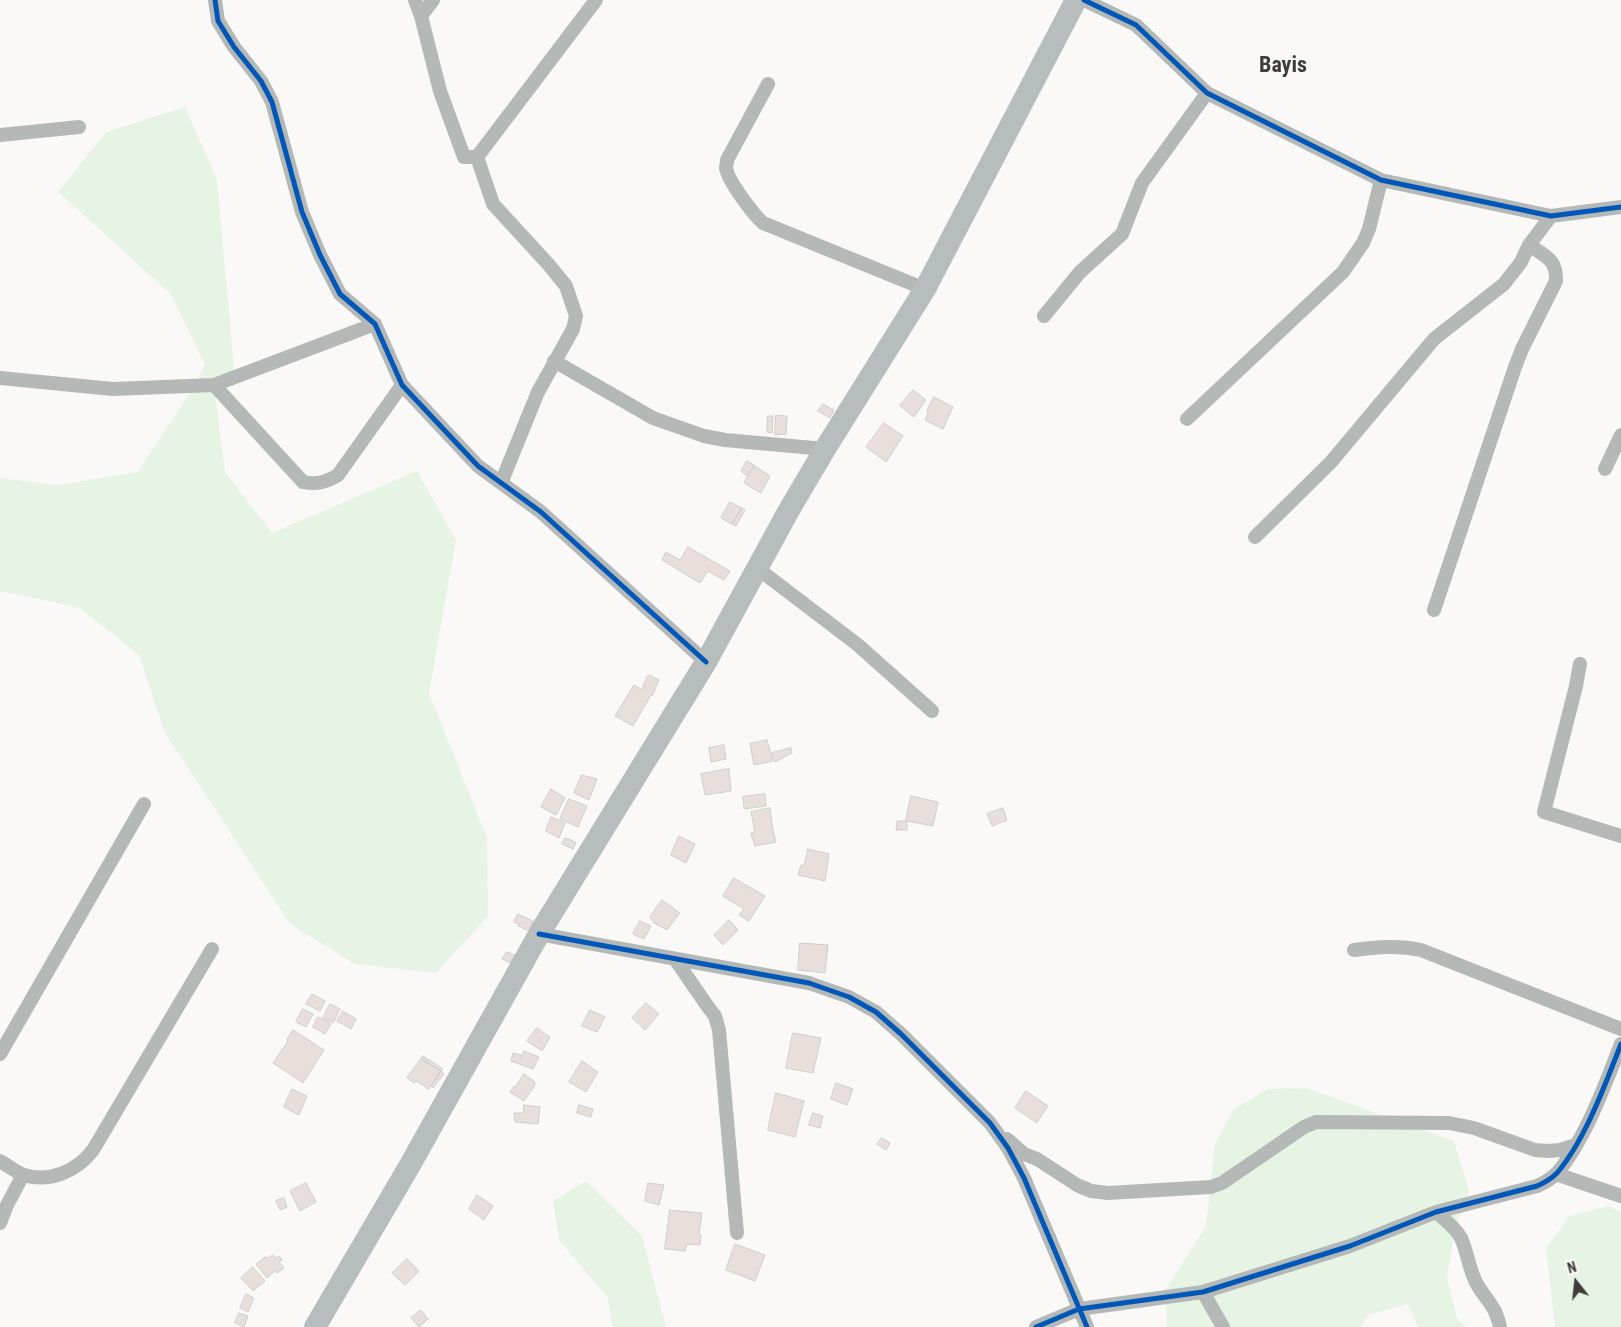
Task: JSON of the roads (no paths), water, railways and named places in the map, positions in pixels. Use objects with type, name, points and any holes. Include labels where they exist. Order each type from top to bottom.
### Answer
[{"type":"main road","points":[[315,1327],[410,1165],[539,934],[706,662],[825,449],[925,289],[1076,0]]},
{"type":"street","points":[[215,0],[218,21],[234,47],[261,81],[272,102],[302,212],[320,255],[340,294],[374,324],[402,384],[478,466],[541,512],[706,662]]},
{"type":"street","points":[[415,0],[421,16],[440,91],[464,157],[478,157]]},
{"type":"street","points":[[421,16],[433,0]]},
{"type":"street","points":[[478,157],[596,0]]},
{"type":"street","points":[[1084,0],[1136,26],[1207,93],[1381,180],[1551,216],[1621,207]]},
{"type":"street","points":[[768,84],[727,160],[726,168],[729,177],[754,214],[763,223],[925,289]]},
{"type":"street","points":[[1044,316],[1080,272],[1122,234],[1142,183],[1207,93]]},
{"type":"street","points":[[0,135],[79,127]]},
{"type":"street","points":[[478,157],[493,204],[566,286],[574,307],[576,321],[538,392],[501,483]]},
{"type":"street","points":[[1187,419],[1343,272],[1363,243],[1369,229],[1381,180]]},
{"type":"street","points":[[1254,537],[1330,462],[1434,339],[1504,284],[1521,262],[1529,245],[1551,216]]},
{"type":"street","points":[[1434,610],[1522,349],[1556,281],[1556,271],[1553,262],[1529,245]]},
{"type":"street","points":[[0,378],[113,389],[214,385],[374,324]]},
{"type":"street","points":[[554,360],[653,418],[704,436],[725,440],[825,449]]},
{"type":"street","points":[[214,385],[303,482],[314,484],[326,482],[338,475],[402,384]]},
{"type":"street","points":[[1605,469],[1621,435]]},
{"type":"street","points":[[757,568],[858,645],[932,711]]},
{"type":"street","points":[[1580,664],[1544,812],[1621,836]]},
{"type":"street","points":[[0,1054],[144,804]]},
{"type":"street","points":[[539,934],[809,983],[849,997],[876,1012],[901,1034],[990,1123],[1024,1154],[1037,1159],[1078,1185],[1091,1190],[1108,1193],[1211,1187],[1222,1183],[1304,1127],[1316,1122],[1449,1123],[1474,1128],[1535,1150],[1553,1150],[1576,1145]]},
{"type":"street","points":[[1354,950],[1392,946],[1406,946],[1421,950],[1621,1029]]},
{"type":"street","points":[[0,1161],[23,1175],[46,1177],[75,1168],[85,1161],[212,949]]},
{"type":"street","points":[[676,958],[715,1016],[719,1030],[737,1233]]},
{"type":"street","points":[[1036,1327],[1079,1309],[1203,1292],[1350,1246],[1436,1212],[1537,1186],[1556,1174],[1576,1145],[1601,1095],[1621,1044]]},
{"type":"street","points":[[990,1123],[1008,1148],[1024,1178],[1087,1327]]},
{"type":"street","points":[[1556,1174],[1621,1196]]},
{"type":"street","points":[[0,1222],[23,1175]]},
{"type":"street","points":[[1436,1212],[1460,1236],[1477,1286],[1492,1304],[1500,1327]]},
{"type":"street","points":[[1203,1292],[1223,1327]]},
{"type":"district","name":"Bayis","points":[[1283,66]]}]
